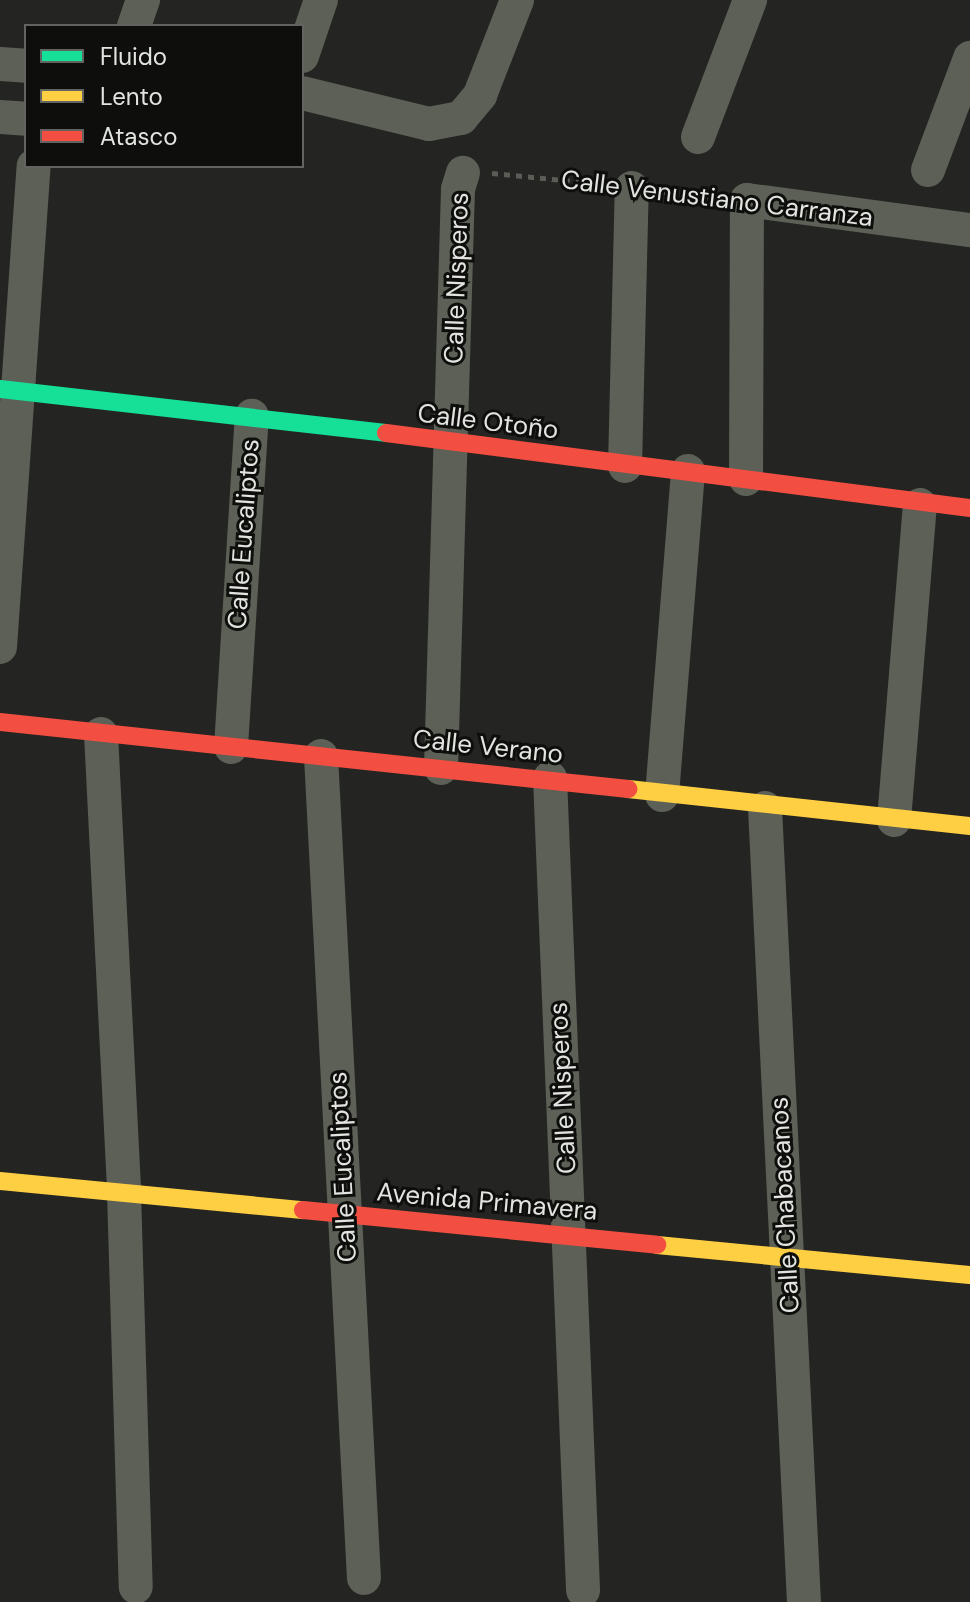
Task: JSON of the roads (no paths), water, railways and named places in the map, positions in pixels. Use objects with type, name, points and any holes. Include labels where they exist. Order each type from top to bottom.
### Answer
[{"type":"street","points":[[135,24],[143,0]]},
{"type":"street","points":[[304,50],[321,0]]},
{"type":"street","points":[[304,93],[429,124],[461,118],[480,95],[517,0]]},
{"type":"street","points":[[698,137],[750,0]]},
{"type":"street","points":[[928,170],[970,58]]},
{"type":"street","points":[[0,64],[24,66]]},
{"type":"street","points":[[0,117],[24,119]]},
{"type":"street","points":[[0,647],[7,390],[34,168]]},
{"type":"street","name":"Calle Nisperos","points":[[441,768],[458,189],[463,173]]},
{"type":"street","points":[[625,466],[632,188]]},
{"type":"street","name":"Calle Venustiano Carranza","points":[[746,479],[747,200],[970,230]]},
{"type":"street","name":"Calle Otoño","points":[[7,390],[252,416],[625,466],[688,471],[920,505],[970,508]]},
{"type":"street","name":"Calle Eucaliptos","points":[[231,747],[252,416]]},
{"type":"street","points":[[662,795],[688,471]]},
{"type":"street","points":[[894,820],[920,505]]},
{"type":"street","name":"Calle Verano","points":[[0,722],[550,778],[765,808],[970,826]]},
{"type":"street","points":[[101,734],[124,1192],[136,1587]]},
{"type":"street","name":"Calle Eucaliptos","points":[[321,756],[364,1578]]},
{"type":"street","name":"Calle Nisperos","points":[[550,778],[583,1590]]},
{"type":"street","name":"Calle Chabacanos","points":[[765,808],[804,1602]]},
{"type":"street","name":"Avenida Primavera","points":[[0,1181],[970,1275]]}]
